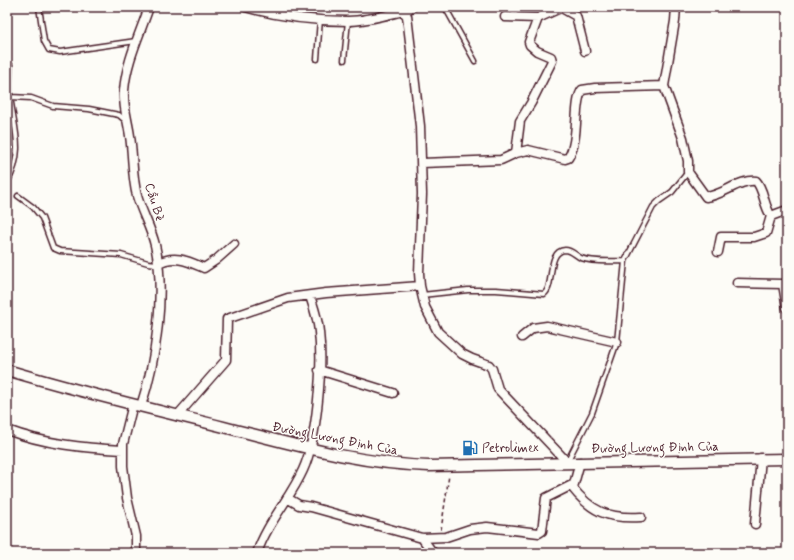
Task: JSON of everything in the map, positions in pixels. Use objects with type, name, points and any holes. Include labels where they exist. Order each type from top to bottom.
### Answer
[{"type":"street","name":"Cầu Bè","points":[[136,553],[136,536],[126,492],[123,450],[137,405],[149,380],[155,350],[158,291],[157,264],[154,244],[137,195],[128,122],[124,109],[124,90],[148,7]]},
{"type":"street","points":[[245,7],[264,13],[320,20],[348,21],[404,12],[412,7]]},
{"type":"street","points":[[505,17],[538,18],[560,7],[576,16],[585,51]]},
{"type":"street","points":[[676,7],[664,86],[683,138],[688,162],[688,172],[706,196],[725,191],[746,181],[756,181],[762,192],[765,207],[771,216]]},
{"type":"street","points":[[404,12],[407,16],[409,25],[414,87],[420,126],[422,164],[420,286],[428,315],[438,332],[462,354],[489,365],[492,369],[498,389],[567,462]]},
{"type":"street","points":[[516,153],[520,121],[531,103],[552,61],[551,57],[537,51],[530,45],[529,42],[538,18]]},
{"type":"street","points":[[422,164],[502,160],[516,153],[528,150],[559,159],[568,158],[574,141],[580,92],[584,88],[664,86]]},
{"type":"street","points":[[771,216],[787,210]]},
{"type":"street","points":[[718,252],[721,237],[754,237],[766,233],[771,216]]},
{"type":"street","points":[[157,264],[164,260],[176,258],[183,259],[204,268],[216,260],[234,244]]},
{"type":"street","points":[[737,283],[783,284],[787,308]]},
{"type":"street","points":[[177,416],[226,360],[227,319],[288,298],[326,293],[420,286]]},
{"type":"street","points":[[260,552],[287,498],[303,472],[311,449],[319,370],[319,334],[317,317],[310,296]]},
{"type":"street","points":[[522,337],[533,328],[547,326],[617,342]]},
{"type":"street","name":"Đường Lương Định Của","points":[[7,370],[177,416],[311,449],[386,464],[450,465],[761,458],[787,459]]},
{"type":"street","points":[[319,370],[393,393]]},
{"type":"street","points":[[7,430],[28,437],[80,448],[123,450]]},
{"type":"street","points":[[755,524],[761,458]]},
{"type":"street","points":[[287,498],[299,506],[311,507],[422,538],[439,538],[470,529],[487,527],[539,533],[542,531],[546,498],[571,486],[576,479],[580,462]]},
{"type":"street","points":[[571,486],[586,504],[611,516],[621,518],[641,517]]},
{"type":"street","points":[[422,538],[433,553]]},
{"type":"lane","points":[[40,7],[44,41],[49,50],[60,52],[137,41]]},
{"type":"lane","points":[[445,7],[475,61]]},
{"type":"lane","points":[[317,59],[320,20]]},
{"type":"lane","points":[[344,60],[348,21]]},
{"type":"lane","points":[[7,183],[13,173],[18,148],[10,97],[10,65]]},
{"type":"lane","points":[[10,97],[24,97],[53,106],[77,107],[118,115],[128,122]]},
{"type":"lane","points":[[567,462],[592,413],[617,342],[625,261],[653,207],[672,192],[688,172]]},
{"type":"lane","points":[[18,196],[33,207],[42,218],[53,248],[60,251],[121,255],[148,263],[157,264]]},
{"type":"lane","points":[[422,295],[468,290],[496,290],[544,294],[548,292],[552,266],[558,254],[562,250],[567,250],[581,258],[588,260],[625,261]]},
{"type":"path","points":[[439,538],[450,465]]},
{"type":"place","name":"Petrolimex","points":[[470,448]]}]
